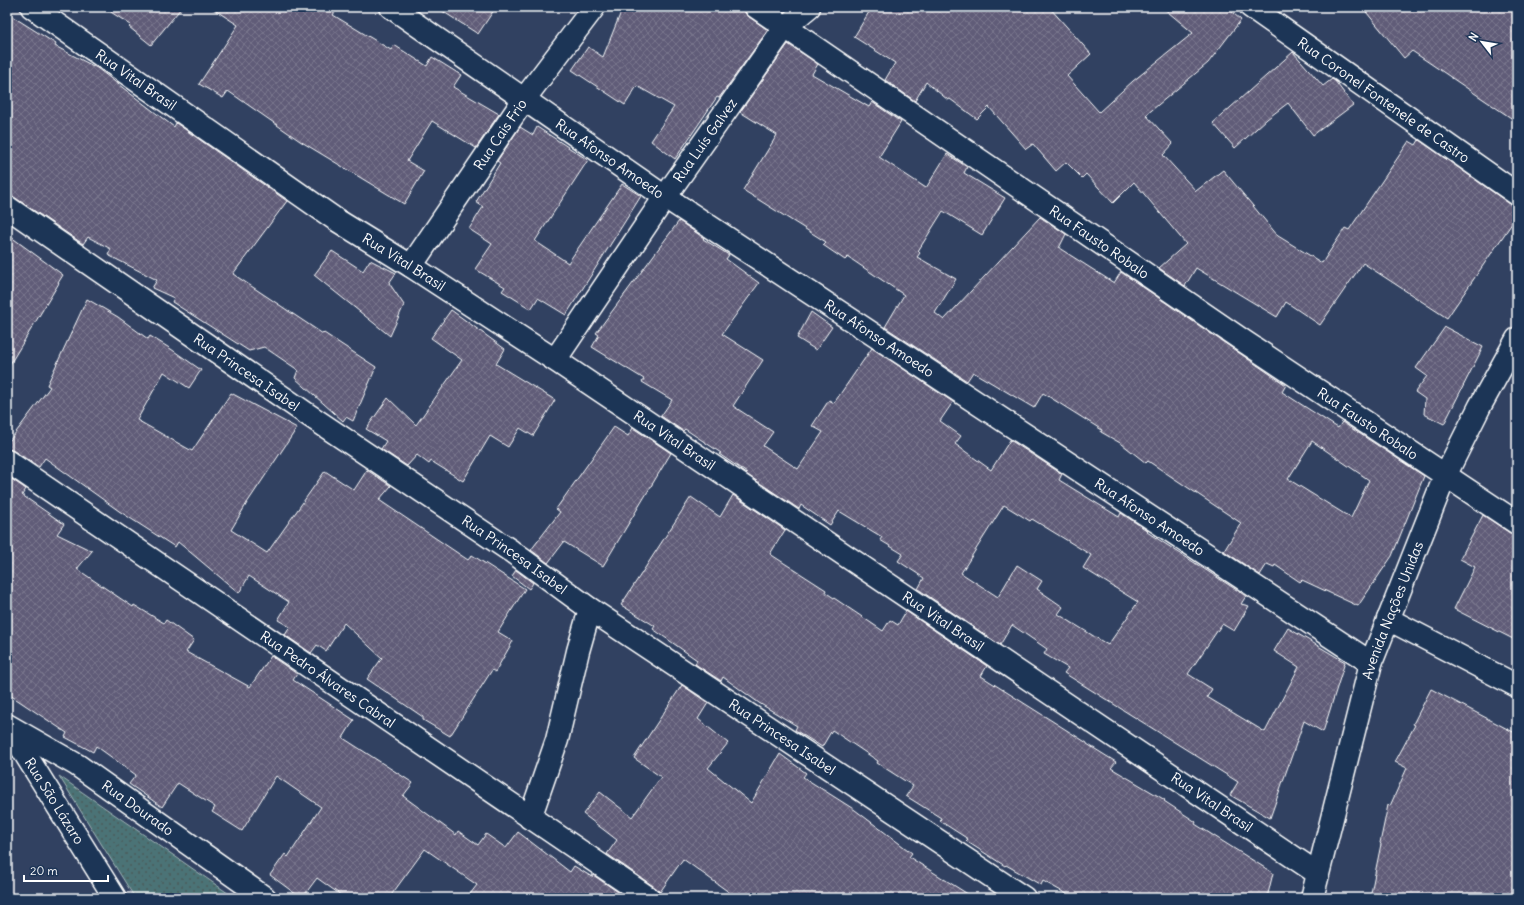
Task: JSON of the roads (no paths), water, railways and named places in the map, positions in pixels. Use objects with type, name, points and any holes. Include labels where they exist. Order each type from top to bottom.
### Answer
[{"type":"street","name":"Rua Vital Brasil","points":[[32,7],[335,219],[411,266],[555,360],[1317,873]]},
{"type":"street","name":"Rua Afonso Amoedo","points":[[391,7],[525,98],[665,197],[1371,662]]},
{"type":"street","name":"Rua Cais Frio","points":[[411,266],[525,98],[594,7]]},
{"type":"street","name":"Rua Fausto Robalo","points":[[756,7],[1244,342],[1517,524]]},
{"type":"street","name":"Rua Luís Galvez","points":[[555,360],[665,197],[785,27],[809,7]]},
{"type":"street","name":"Rua Coronel Fontenele de Castro","points":[[1251,7],[1517,194]]},
{"type":"street","name":"Rua Princesa Isabel","points":[[7,207],[307,414],[511,552],[590,609],[1024,898]]},
{"type":"street","name":"Avenida Nações Unidas","points":[[1312,898],[1317,873],[1371,662],[1445,476],[1480,406],[1517,339]]},
{"type":"street","name":"Rua Pedro Álvares Cabral","points":[[7,461],[649,898]]},
{"type":"street","points":[[530,818],[556,740],[590,609]]},
{"type":"street","points":[[1388,619],[1517,686]]},
{"type":"street","name":"Rua São Lázaro","points":[[7,725],[115,898]]},
{"type":"street","name":"Rua Dourado","points":[[7,725],[77,765],[265,898]]}]
